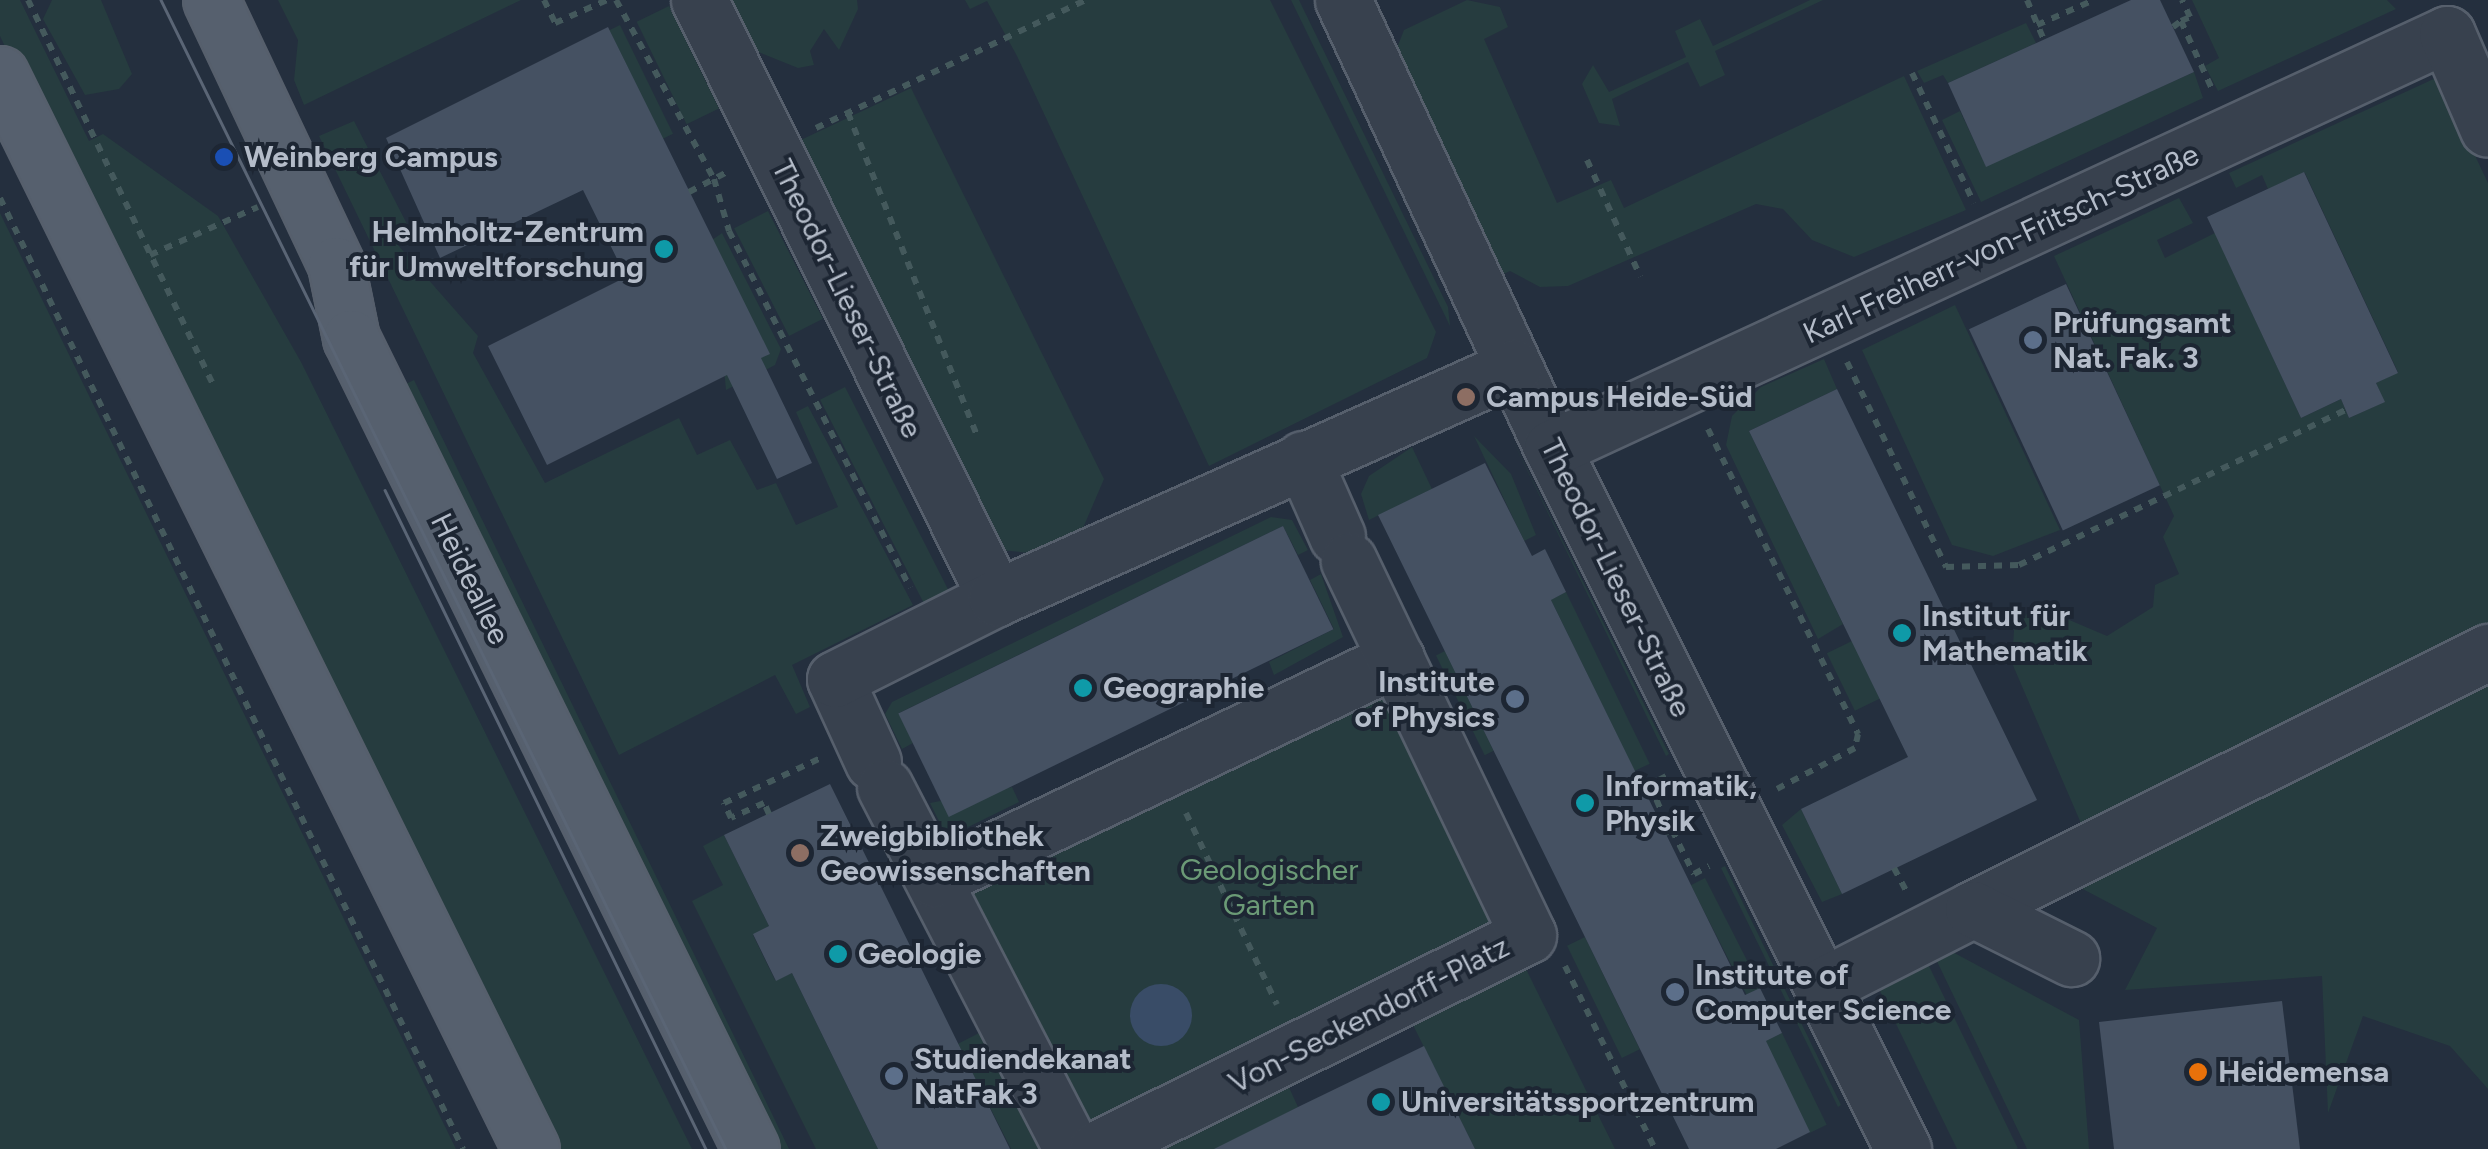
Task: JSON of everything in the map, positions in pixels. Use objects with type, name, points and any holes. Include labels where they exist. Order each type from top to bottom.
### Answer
[{"type":"main road","name":"Heideallee","points":[[210,0],[336,265],[351,338],[752,1149]]},
{"type":"main road","points":[[0,74],[531,1149]]},
{"type":"street","name":"Theodor-Lieser-Straße","points":[[699,0],[996,598]]},
{"type":"street","name":"Theodor-Lieser-Straße","points":[[1343,0],[1552,448],[1903,1149]]},
{"type":"street","name":"Karl-Freiherr-von-Fritsch-Straße","points":[[1552,448],[1996,249],[2447,34],[2488,130]]},
{"type":"street","points":[[1072,1149],[934,879],[862,768],[835,679],[996,598],[1514,366]]},
{"type":"street","name":"Von-Seckendorff-Platz","points":[[1097,1149],[1528,935],[1303,460]]},
{"type":"street","points":[[1824,985],[2488,652]]},
{"type":"street","points":[[934,879],[1396,659]]},
{"type":"street","points":[[1973,910],[2071,958]]},
{"type":"path","points":[[544,0],[556,23],[607,0]]},
{"type":"path","points":[[616,0],[714,179],[729,231],[931,631]]},
{"type":"path","points":[[773,149],[1086,0]]},
{"type":"path","points":[[2027,0],[2044,40]]},
{"type":"path","points":[[2038,25],[2094,0]]},
{"type":"path","points":[[2173,26],[2190,16],[2182,0]]},
{"type":"path","points":[[2181,22],[2193,49]]},
{"type":"path","points":[[1912,73],[1996,249]]},
{"type":"path","points":[[848,113],[976,433]]},
{"type":"path","points":[[1587,160],[1640,276]]},
{"type":"path","points":[[150,255],[231,215],[302,187]]},
{"type":"path","points":[[0,198],[463,1149]]},
{"type":"path","points":[[1829,325],[1946,567],[2019,565],[2346,410]]},
{"type":"path","points":[[1688,388],[1858,734],[1855,748],[1732,812]]},
{"type":"path","points":[[2110,508],[2116,519]]},
{"type":"path","points":[[769,814],[764,803],[731,818],[724,803],[862,768]]},
{"type":"path","points":[[1165,769],[1299,1052]]},
{"type":"path","points":[[1667,776],[1650,786],[1668,832],[1694,874],[1710,866]]},
{"type":"path","points":[[1528,935],[1554,945],[1655,1149]]},
{"type":"green space","points":[[0,0],[20,0],[89,141],[103,134],[218,216],[301,362],[692,1149],[546,1149],[162,380],[0,36]]},
{"type":"green space","points":[[52,0],[101,0],[132,74],[119,89],[85,95],[43,19]]},
{"type":"green space","points":[[278,0],[521,0],[304,105],[294,80],[298,40]]},
{"type":"green space","points":[[732,0],[857,0],[858,9],[839,50],[824,29],[810,51],[814,65],[798,68],[751,49]]},
{"type":"green space","points":[[965,0],[1270,0],[1436,332],[1427,358],[1209,466],[1017,56],[987,1],[970,9]]},
{"type":"green space","points":[[1291,0],[1299,0],[1448,307],[1450,326]]},
{"type":"green space","points":[[1467,0],[1500,7],[1508,27],[1484,39],[1557,203],[1611,180],[1624,208],[1904,76],[1966,210],[1854,257],[1812,240],[1783,209],[1756,204],[1568,286],[1540,287],[1510,271],[1497,277],[1395,53],[1404,30]]},
{"type":"green space","points":[[1810,0],[1823,0],[1715,51],[1725,75],[1700,87],[1688,62],[1612,99],[1620,126],[1599,123],[1582,84],[1593,65],[1609,92],[1686,57],[1675,31],[1700,19],[1713,46]]},
{"type":"green space","points":[[2192,0],[2387,0],[2396,9],[2218,91],[2205,66],[2219,58]]},
{"type":"green space","points":[[669,6],[719,108],[687,124],[637,22]]},
{"type":"green space","points":[[2026,23],[2036,43],[1948,83],[1943,75],[1924,83],[1917,71]]},
{"type":"green space","points":[[620,25],[673,134],[662,139],[609,30]]},
{"type":"green space","points":[[2194,72],[2203,98],[1981,202],[1942,120],[1960,111],[1986,166]]},
{"type":"green space","points":[[2438,77],[2488,183],[2488,641],[2086,835],[2012,663],[2014,630],[2034,605],[2107,636],[2153,607],[2155,585],[2179,574],[2163,537],[2174,516],[2054,256],[2179,198],[2193,223],[2157,240],[2165,258],[2215,233],[2301,418],[2341,399],[2349,418],[2384,402],[2376,383],[2398,372],[2305,173],[2268,189],[2262,175],[2236,188],[2229,173]]},
{"type":"green space","points":[[911,88],[1104,479],[1083,528],[1029,553],[1001,550],[788,146]]},
{"type":"green space","points":[[354,121],[407,224],[397,244],[478,336],[473,353],[545,483],[679,418],[697,455],[730,440],[757,490],[776,483],[796,525],[838,507],[796,412],[808,406],[913,605],[792,665],[810,707],[796,714],[775,675],[619,755],[319,136]]},
{"type":"green space","points":[[768,211],[823,319],[789,336],[734,228]]},
{"type":"green space","points":[[0,213],[456,1149],[0,1149]]},
{"type":"green space","points":[[722,233],[781,349],[775,365],[726,390],[712,240]]},
{"type":"green space","points":[[1955,305],[2060,530],[1993,556],[1952,545],[1862,350]]},
{"type":"green space","points":[[1824,359],[1837,389],[1749,431],[1843,624],[1818,639],[1726,445],[1732,416],[1761,387]]},
{"type":"green space","points":[[414,380],[789,1149],[733,1149],[369,402]]},
{"type":"green space","points":[[845,387],[949,590],[924,603],[820,400]]},
{"type":"green space","points":[[1509,433],[1669,754],[1666,756]]},
{"type":"green space","points":[[1474,436],[1511,474],[1536,535],[1524,541]]},
{"type":"green space","points":[[1412,447],[1432,489],[1369,520],[1361,494],[1369,476]]},
{"type":"green space","points":[[1271,517],[1292,520],[1308,550],[1298,555],[1283,526],[899,713],[913,743],[902,749],[885,714],[892,702]]},
{"type":"green space","points":[[1321,574],[1343,637],[1274,675],[1269,662],[1334,629],[1310,580]]},
{"type":"green space","points":[[1566,592],[1650,764],[1634,771],[1551,599]]},
{"type":"green space","points":[[1852,641],[1880,699],[1855,711],[1827,653]]},
{"type":"green space","points":[[1445,651],[1494,751],[1485,755],[1436,655]]},
{"type":"green space","points":[[2488,663],[2488,1089],[2450,1046],[2363,1016],[2328,1113],[2322,976],[2125,990],[2157,928],[2056,875]]},
{"type":"green space","name":"Geologischer Garten","points":[[1379,692],[1397,703],[1495,906],[1490,933],[1096,1124],[1083,1120],[969,895],[973,883]]},
{"type":"green space","points":[[1012,787],[1019,802],[960,831],[943,829],[930,803]]},
{"type":"green space","points":[[1801,809],[1842,894],[1822,902],[1782,825]]},
{"type":"green space","points":[[724,835],[769,926],[753,935],[775,980],[792,973],[878,1149],[816,1149],[692,901],[723,885],[703,846]]},
{"type":"green space","points":[[1725,866],[1841,1105],[1838,1107],[1721,868]]},
{"type":"green space","points":[[1705,878],[1761,988],[1747,995],[1691,885]]},
{"type":"green space","points":[[1585,937],[1640,1049],[1622,1058],[1567,946]]},
{"type":"green space","points":[[1947,949],[2079,1020],[2089,1149],[2027,1149],[1933,953]]},
{"type":"green space","points":[[1928,964],[2018,1148],[1957,1149],[1879,988]]},
{"type":"green space","points":[[1525,967],[1615,1149],[1475,1149],[1410,1019]]},
{"type":"green space","points":[[979,1033],[1038,1149],[1011,1149],[958,1044]]},
{"type":"green space","points":[[1782,1033],[1827,1125],[1810,1133],[1765,1041]]},
{"type":"green space","points":[[1286,1081],[1298,1107],[1221,1149],[1149,1149]]},
{"type":"water","points":[[1161,984],[1183,993],[1192,1015],[1183,1037],[1161,1046],[1139,1037],[1130,1015],[1139,993]]},
{"type":"building","points":[[2131,0],[2160,0],[2194,72],[1986,167],[1948,83]]},
{"type":"building","name":"Helmholtz-Zentrum für Umweltforschung","points":[[608,27],[770,354],[761,358],[812,463],[777,479],[727,375],[547,465],[488,346],[626,277],[583,190],[440,258],[386,138]]},
{"type":"building","points":[[2304,172],[2398,373],[2376,383],[2385,402],[2349,418],[2341,399],[2301,418],[2207,217]]},
{"type":"building","points":[[2066,284],[2160,485],[2063,530],[1969,329]]},
{"type":"building","name":"Institut für Mathematik","points":[[1837,389],[2037,800],[1842,894],[1801,809],[1908,757],[1749,431]]},
{"type":"building","name":"Informatik, Physik","points":[[1485,463],[1532,556],[1545,549],[1566,592],[1551,600],[1745,995],[1760,988],[1782,1033],[1766,1041],[1810,1132],[1776,1149],[1689,1149],[1378,515]]},
{"type":"building","name":"Geographie","points":[[1283,526],[1333,629],[949,817],[898,714]]},
{"type":"building","name":"Geologie","points":[[830,784],[1010,1149],[878,1149],[792,973],[776,981],[753,934],[769,926],[724,835]]},
{"type":"building","name":"Heidemensa","points":[[2282,1001],[2300,1149],[2114,1149],[2099,1022]]},
{"type":"building","name":"Universitätssportzentrum","points":[[1424,1046],[1475,1149],[1214,1149],[1298,1107]]},
{"type":"tram line","points":[[161,0],[726,1149]]},
{"type":"tram line","points":[[385,490],[706,1149]]},
{"type":"place","name":"Weinberg Campus","points":[[224,157]]},
{"type":"place","name":"Helmholtz-Zentrum für Umweltforschung","points":[[664,249]]},
{"type":"place","name":"Prüfungsamt Nat. Fak. 3","points":[[2033,340]]},
{"type":"place","name":"Campus Heide-Süd","points":[[1466,397]]},
{"type":"place","name":"Institut für Mathematik","points":[[1902,633]]},
{"type":"place","name":"Geographie","points":[[1083,688]]},
{"type":"place","name":"Institute of Physics","points":[[1515,699]]},
{"type":"place","name":"Informatik, Physik","points":[[1585,803]]},
{"type":"place","name":"Zweigbibliothek Geowissenschaften","points":[[800,853]]},
{"type":"place","name":"Geologie","points":[[838,954]]},
{"type":"place","name":"Institute of Computer Science","points":[[1675,992]]},
{"type":"place","name":"Heidemensa","points":[[2198,1072]]},
{"type":"place","name":"Studiendekanat NatFak 3","points":[[894,1076]]},
{"type":"place","name":"Universitätssportzentrum","points":[[1381,1102]]}]
